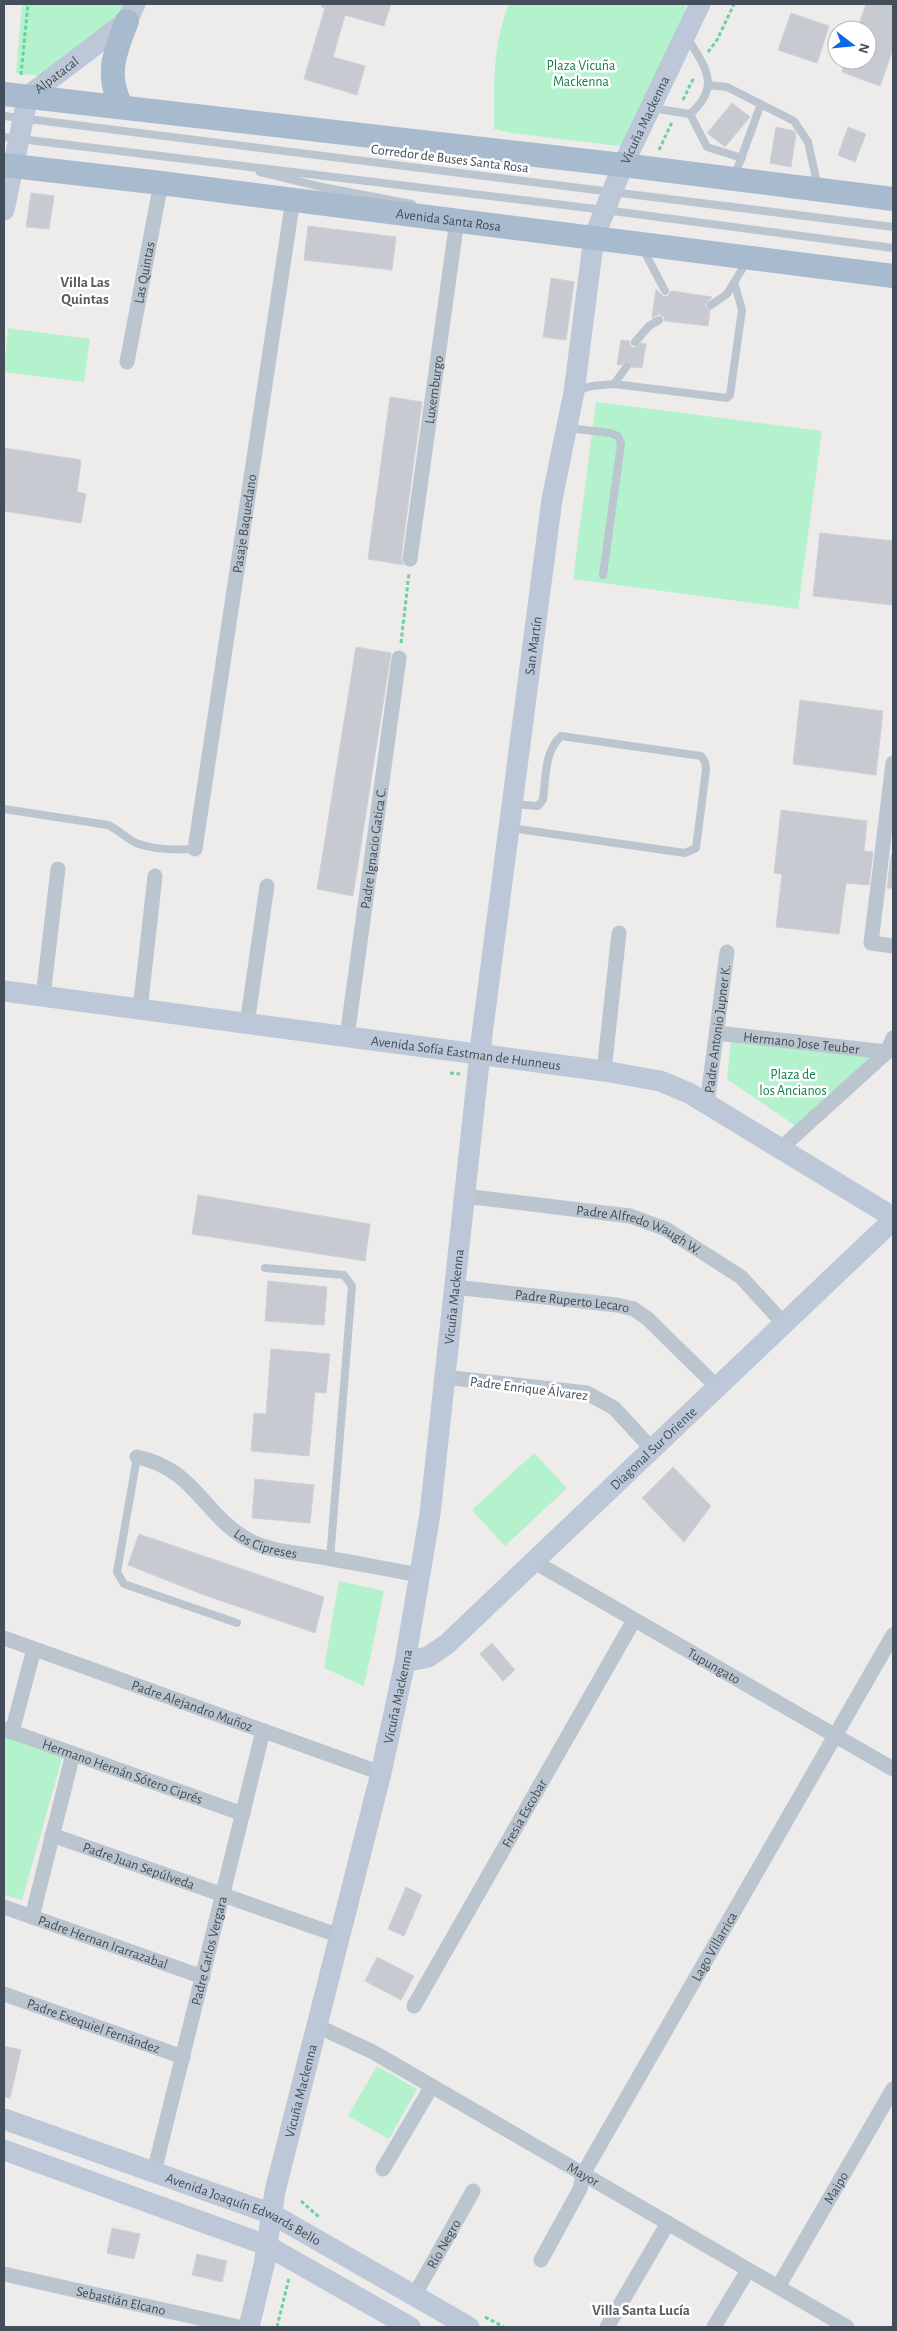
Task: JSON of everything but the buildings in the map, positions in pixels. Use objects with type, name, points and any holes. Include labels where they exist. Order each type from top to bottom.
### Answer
[{"type":"main road","points":[[121,106],[113,91],[112,76],[118,47],[131,12]]},
{"type":"main road","points":[[4,94],[19,101],[121,106],[623,165],[740,169],[818,190],[893,199]]},
{"type":"main road","name":"Avenida Santa Rosa","points":[[8,165],[293,199],[893,276]]},
{"type":"street","name":"Vicuña Mackenna","points":[[594,238],[623,165],[700,4]]},
{"type":"street","name":"Alpatacal","points":[[19,101],[131,12]]},
{"type":"street","points":[[4,210],[11,138],[19,101]]},
{"type":"street","name":"Las Quintas","points":[[127,362],[161,183]]},
{"type":"street","name":"Pasaje Baquedano","points":[[195,849],[293,199]]},
{"type":"street","name":"Luxemburgo","points":[[410,560],[457,220]]},
{"type":"street","name":"San Martín","points":[[480,1055],[552,500],[574,392],[594,238]]},
{"type":"street","name":"Padre Ignacio Gatica C.","points":[[348,1037],[399,658]]},
{"type":"street","points":[[893,763],[871,943],[893,946]]},
{"type":"street","points":[[43,997],[58,870]]},
{"type":"street","points":[[140,1010],[155,876]]},
{"type":"street","points":[[246,1024],[267,886]]},
{"type":"street","points":[[604,1071],[619,933]]},
{"type":"street","name":"Padre Antonio Jupner K.","points":[[707,1104],[728,952]]},
{"type":"street","name":"Avenida Sofía Eastman de Hunneus","points":[[4,991],[604,1071],[660,1081],[689,1093],[781,1148],[893,1219]]},
{"type":"street","name":"Hermano Jose Teuber","points":[[716,1033],[886,1052]]},
{"type":"street","points":[[781,1148],[886,1052],[893,1038]]},
{"type":"street","name":"Vicuña Mackenna","points":[[249,2327],[264,2265],[275,2191],[381,1773],[405,1662],[421,1574],[480,1055]]},
{"type":"street","name":"Padre Alfredo Waugh W.","points":[[464,1196],[630,1216],[653,1222],[741,1277],[784,1324]]},
{"type":"street","name":"Diagonal Sur Oriente","points":[[405,1662],[417,1661],[438,1652],[893,1219]]},
{"type":"street","name":"Padre Ruperto Lecaro","points":[[454,1288],[616,1305],[634,1309],[648,1319],[717,1387]]},
{"type":"street","name":"Padre Enrique Álvarez","points":[[444,1377],[587,1393],[614,1408],[652,1449]]},
{"type":"street","name":"Los Cipreses","points":[[137,1457],[159,1463],[177,1473],[225,1523],[247,1539],[272,1549],[421,1574]]},
{"type":"street","name":"Tupungato","points":[[533,1562],[893,1769]]},
{"type":"street","name":"Fresia Escobar","points":[[414,2006],[634,1620]]},
{"type":"street","name":"Lago Villarrica","points":[[540,2260],[580,2189],[583,2174],[893,1634]]},
{"type":"street","name":"Padre Alejandro Muñoz","points":[[4,1638],[381,1773]]},
{"type":"street","points":[[8,1731],[34,1649]]},
{"type":"street","name":"Hermano Hernán Sótero Ciprés","points":[[8,1731],[243,1814]]},
{"type":"street","name":"Padre Carlos Vergara","points":[[154,2172],[264,1731]]},
{"type":"street","points":[[32,1917],[73,1754]]},
{"type":"street","name":"Padre Juan Sepúlveda","points":[[52,1835],[340,1936]]},
{"type":"street","name":"Padre Hernan Irarrazabal","points":[[4,1908],[202,1977]]},
{"type":"street","name":"Padre Exequiel Fernández","points":[[4,1994],[183,2057]]},
{"type":"street","name":"Mayor","points":[[317,2026],[352,2040],[847,2327]]},
{"type":"street","points":[[383,2169],[432,2086]]},
{"type":"street","name":"Maipo","points":[[778,2288],[893,2089]]},
{"type":"street","name":"Avenida Joaquín Edwards Bello","points":[[4,2119],[272,2214],[469,2327]]},
{"type":"street","name":"Avenida Joaquín Edwards Bello","points":[[4,2150],[266,2245],[404,2324]]},
{"type":"street","name":"Río Negro","points":[[414,2296],[473,2190]]},
{"type":"street","points":[[607,2327],[668,2224]]},
{"type":"street","points":[[714,2327],[748,2270]]},
{"type":"street","name":"Sebastián Elcano","points":[[4,2274],[239,2327]]},
{"type":"street","points":[[404,2324],[414,2296]]},
{"type":"lane","points":[[685,35],[708,73],[708,85],[701,104],[690,114]]},
{"type":"lane","points":[[708,85],[727,86],[794,121],[808,142],[818,190]]},
{"type":"lane","name":"Corredor de Buses Santa Rosa","points":[[19,101],[893,248]]},
{"type":"lane","points":[[690,114],[707,147],[740,169],[761,104]]},
{"type":"lane","points":[[650,107],[690,114]]},
{"type":"lane","name":"Corredor de Buses Santa Rosa","points":[[11,138],[231,164],[893,227]]},
{"type":"lane","points":[[231,164],[322,187],[409,203],[457,220]]},
{"type":"lane","points":[[640,243],[665,290]]},
{"type":"lane","points":[[711,304],[721,299],[735,285],[740,271],[751,258]]},
{"type":"lane","points":[[574,392],[592,386],[614,384],[727,398],[730,395],[742,310],[735,285]]},
{"type":"lane","points":[[634,342],[649,326],[659,320]]},
{"type":"lane","points":[[614,384],[627,366]]},
{"type":"lane","points":[[566,428],[610,433],[618,436],[620,444],[603,575]]},
{"type":"lane","points":[[509,828],[685,853],[692,852],[696,848],[706,770],[705,762],[701,756],[561,736],[549,751],[543,800],[538,806],[512,804]]},
{"type":"lane","points":[[4,809],[108,825],[120,830],[137,844],[180,850],[195,849]]},
{"type":"lane","points":[[265,1268],[344,1275],[352,1286],[330,1559]]},
{"type":"lane","points":[[137,1457],[117,1572],[124,1584],[238,1624]]},
{"type":"path","points":[[19,101],[28,4]]},
{"type":"path","points":[[399,658],[410,560]]},
{"type":"path","points":[[277,2327],[290,2278]]},
{"type":"green space","points":[[22,4],[125,4],[116,18],[41,76],[16,73]]},
{"type":"green space","name":"Plaza Vicuña Mackenna","points":[[509,4],[686,4],[684,15],[624,145],[618,146],[511,133],[494,129],[495,66],[499,35]]},
{"type":"green space","points":[[8,328],[90,339],[84,382],[4,372]]},
{"type":"green space","points":[[596,402],[822,431],[798,609],[573,579]]},
{"type":"green space","name":"Plaza de los Ancianos","points":[[731,1040],[873,1055],[797,1127],[727,1079]]},
{"type":"green space","points":[[534,1453],[567,1488],[505,1546],[472,1510]]},
{"type":"green space","points":[[339,1581],[384,1591],[364,1686],[324,1668]]},
{"type":"green space","points":[[4,1736],[63,1755],[22,1900],[4,1895]]},
{"type":"green space","points":[[377,2066],[417,2089],[389,2139],[348,2116]]},
{"type":"district","name":"Villa Las Quintas","points":[[85,290]]},
{"type":"district","name":"Villa Santa Lucía","points":[[641,2310]]}]
